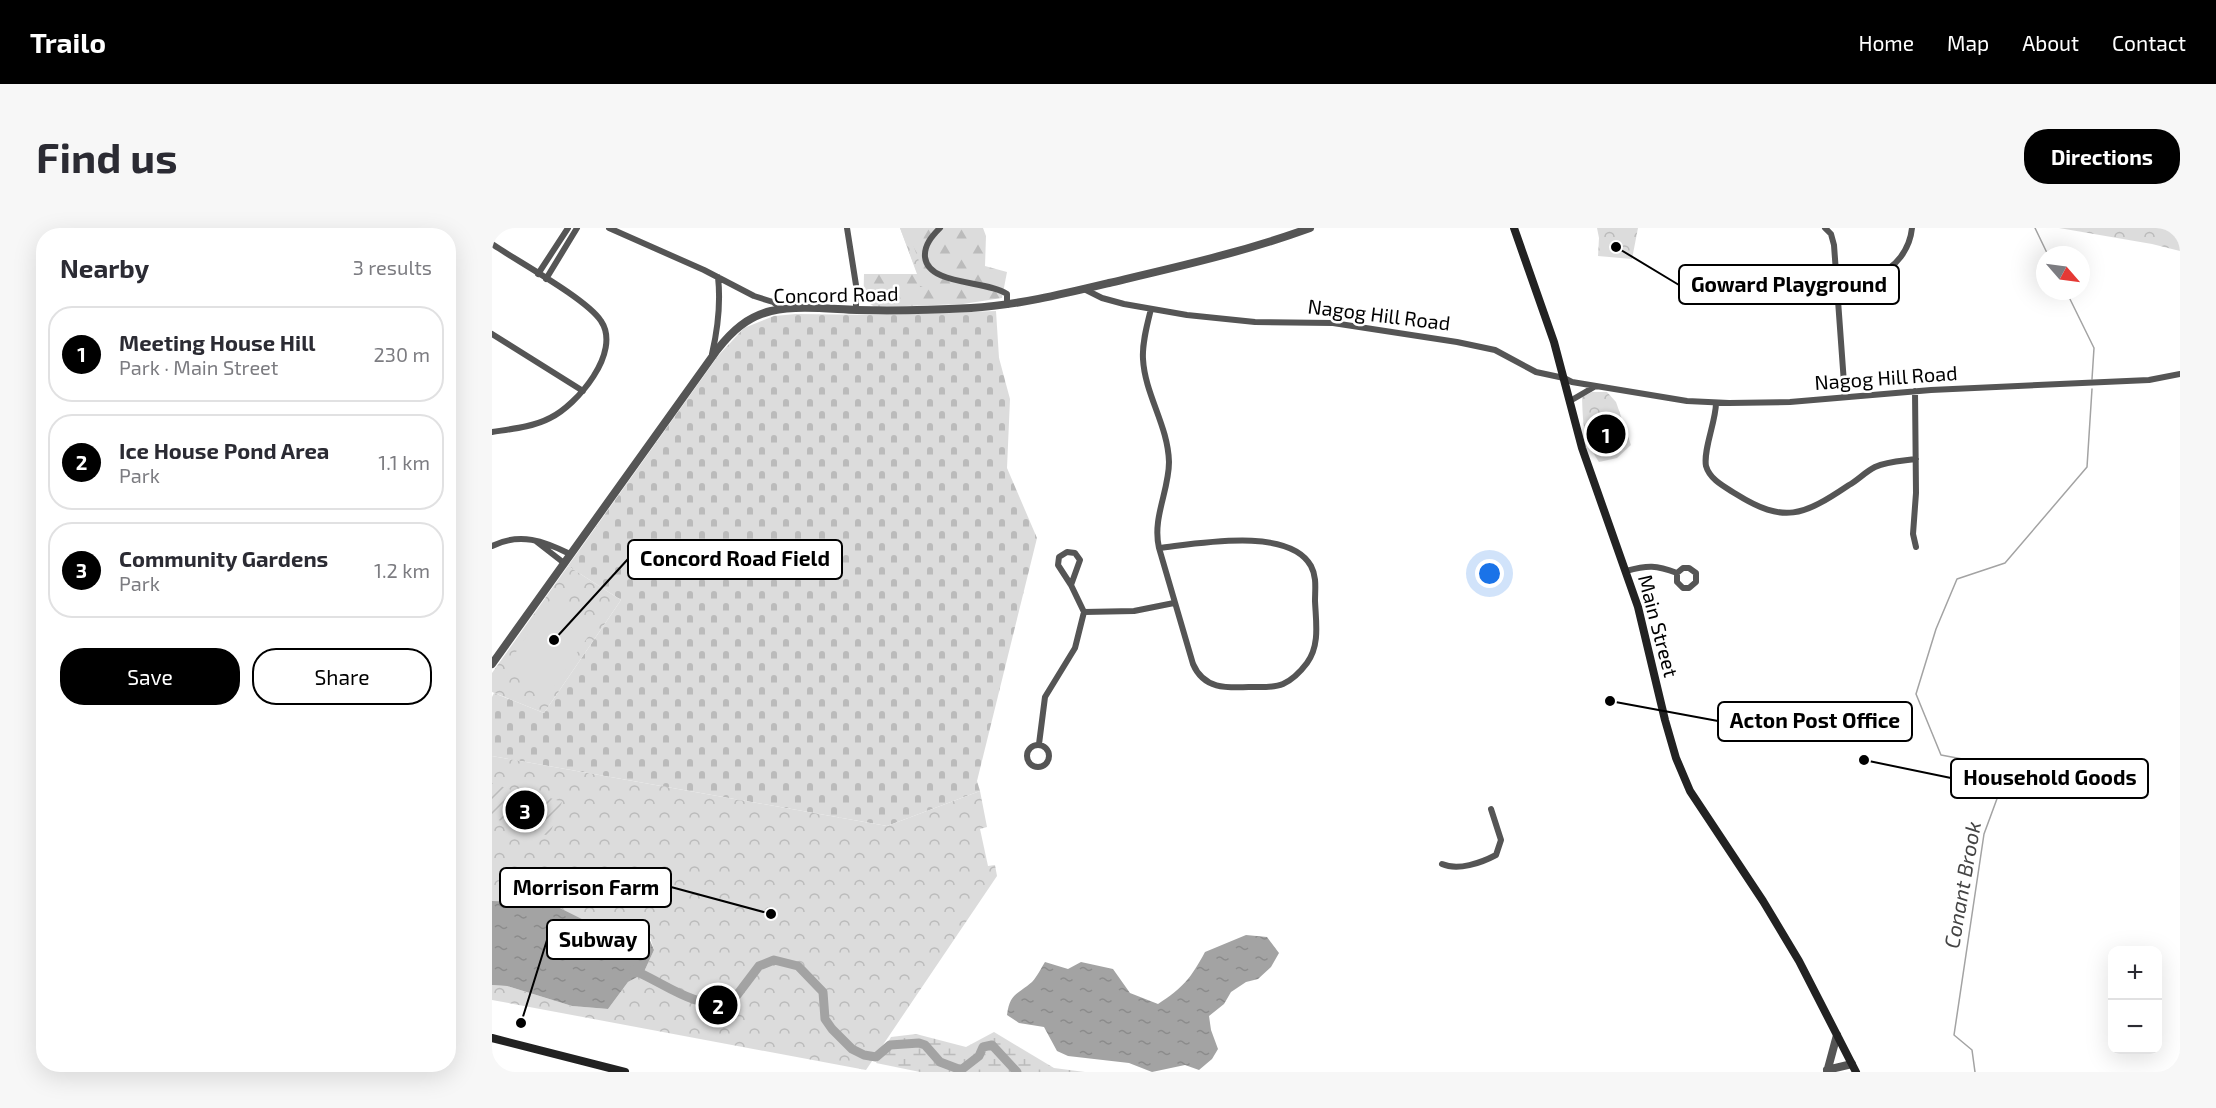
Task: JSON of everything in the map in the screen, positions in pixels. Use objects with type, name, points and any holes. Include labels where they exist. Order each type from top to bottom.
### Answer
[{"type":"main road","name":"Main Street","points":[[1514,228],[1554,342],[1582,448],[1641,618],[1673,750],[1690,791],[1763,901],[1799,961],[1854,1068]]},
{"type":"main road","points":[[492,1038],[625,1072]]},
{"type":"street","points":[[538,274],[567,228]]},
{"type":"street","points":[[546,279],[577,228]]},
{"type":"street","points":[[609,228],[718,277],[754,296],[776,304],[782,309]]},
{"type":"street","points":[[847,228],[856,285],[856,310]]},
{"type":"street","points":[[940,228],[929,242],[925,253],[930,270],[941,276],[978,286],[997,288],[1007,294],[1007,305]]},
{"type":"street","name":"Concord Road","points":[[492,664],[711,359],[730,334],[742,324],[759,315],[782,309],[971,308],[1007,305],[1175,269],[1274,241],[1310,228]]},
{"type":"street","points":[[1825,228],[1831,234],[1845,397]]},
{"type":"street","points":[[1835,274],[1876,274],[1886,269],[1903,254],[1909,245],[1912,228]]},
{"type":"street","points":[[492,244],[583,304],[603,322],[607,340],[602,358],[583,391],[572,403],[540,423],[492,432]]},
{"type":"street","points":[[711,359],[720,298],[718,277]]},
{"type":"street","name":"Nagog Hill Road","points":[[1084,290],[1102,298],[1151,309],[1255,322],[1333,323],[1457,342],[1496,350],[1536,372],[1572,382],[1687,401],[1790,402],[1915,391],[2129,382],[2180,374]]},
{"type":"street","points":[[1151,309],[1142,357],[1146,380],[1165,437],[1169,463],[1158,521],[1159,548],[1197,673],[1210,684],[1221,688],[1267,687],[1282,684],[1298,674],[1308,662],[1316,646],[1315,580],[1310,565],[1301,555],[1275,543],[1251,540],[1159,548]]},
{"type":"street","points":[[492,334],[583,391]]},
{"type":"street","points":[[1570,401],[1594,387]]},
{"type":"street","points":[[1915,391],[1916,493],[1913,534],[1916,547]]},
{"type":"street","points":[[1716,402],[1715,422],[1706,455],[1708,471],[1719,483],[1769,512],[1786,514],[1800,511],[1834,494],[1873,468],[1916,459]]},
{"type":"street","points":[[492,546],[509,540],[531,539],[552,544],[570,554]]},
{"type":"street","points":[[531,539],[564,563]]},
{"type":"street","points":[[1039,744],[1046,698],[1075,648],[1084,612],[1071,585],[1060,569],[1058,561],[1061,555],[1070,552],[1077,555],[1080,561],[1071,585]]},
{"type":"street","points":[[1626,571],[1644,566],[1659,566],[1677,573]]},
{"type":"street","points":[[1084,612],[1134,612],[1174,603]]},
{"type":"street","points":[[1442,864],[1450,868],[1458,868],[1496,855],[1501,840],[1491,809]]},
{"type":"street","points":[[1837,1035],[1827,1071],[1854,1068]]},
{"type":"green space","points":[[900,228],[983,228],[986,236],[985,266],[1007,272],[1002,298],[963,304],[875,307],[865,297],[864,274],[917,274]]},
{"type":"green space","points":[[900,228],[907,228],[928,286],[920,287],[919,278]]},
{"type":"green space","points":[[1597,228],[1638,228],[1632,259],[1598,256]]},
{"type":"green space","points":[[2059,228],[2180,228],[2180,251],[2152,244]]},
{"type":"green space","points":[[996,311],[999,358],[1010,399],[1007,468],[1037,538],[977,781],[980,791],[887,826],[492,756],[492,697],[494,693],[544,713],[621,600],[568,566],[718,356],[744,328],[774,316],[796,314],[879,315]]},
{"type":"green space","points":[[1592,392],[1607,392],[1616,402],[1631,445],[1617,458],[1599,462],[1587,438],[1582,397]]},
{"type":"green space","points":[[568,566],[621,600],[544,713],[492,692],[492,673]]},
{"type":"green space","points":[[551,599],[594,628],[550,692],[508,664]]},
{"type":"green space","points":[[492,756],[887,826],[980,791],[987,827],[980,829],[988,866],[995,865],[997,876],[866,1070],[492,1000],[492,985],[507,986],[572,1006],[608,1009],[628,982],[643,974],[654,950],[650,937],[617,925],[596,926],[550,903],[492,901]]},
{"type":"green space","points":[[492,783],[528,796],[530,791],[562,802],[549,836],[492,818]]},
{"type":"green space","points":[[994,1032],[1054,1068],[1085,1072],[920,1072],[876,1063],[891,1037],[916,1034],[966,1047]]},
{"type":"water","points":[[492,901],[550,903],[596,926],[617,925],[646,931],[654,950],[643,974],[628,982],[608,1009],[572,1006],[507,986],[492,985]]},
{"type":"water","points":[[1246,935],[1267,937],[1279,953],[1271,967],[1258,979],[1246,982],[1231,992],[1224,1004],[1209,1016],[1218,1049],[1212,1059],[1199,1070],[1185,1065],[1152,1072],[1129,1063],[1068,1056],[1057,1051],[1044,1027],[1019,1023],[1007,1015],[1012,998],[1032,982],[1045,962],[1068,969],[1081,962],[1113,969],[1130,993],[1158,1004],[1186,982],[1205,952]]},
{"type":"waterway","name":"Conant Brook","points":[[2035,228],[2044,246]]},
{"type":"waterway","name":"Conant Brook","points":[[2070,300],[2094,348],[2092,379]]},
{"type":"waterway","name":"Conant Brook","points":[[1975,1072],[1972,1050],[1954,1035],[1984,834],[2005,777],[1973,761],[1941,755],[1916,694],[1936,629],[1957,579],[2005,563],[2087,467],[2092,389]]},
{"type":"waterway","points":[[633,970],[680,994],[717,1004],[731,1003],[759,966],[774,960],[798,966],[823,992],[825,1019],[832,1029],[852,1049],[864,1055],[876,1057],[890,1045],[919,1043],[925,1045],[940,1062],[961,1070],[979,1056],[983,1047],[992,1045],[1017,1072]]},
{"type":"place","name":"Goward Playground","points":[[1616,247]]},
{"type":"place","name":"Meeting House Hill","points":[[1606,434]]},
{"type":"place","name":"Concord Road Field","points":[[554,640]]},
{"type":"place","name":"Acton Post Office","points":[[1610,701]]},
{"type":"place","name":"Household Goods","points":[[1864,760]]},
{"type":"place","name":"Community Gardens","points":[[525,810]]},
{"type":"place","name":"Morrison Farm","points":[[771,914]]},
{"type":"place","name":"Ice House Pond Area","points":[[718,1005]]},
{"type":"place","name":"Subway","points":[[521,1023]]}]
